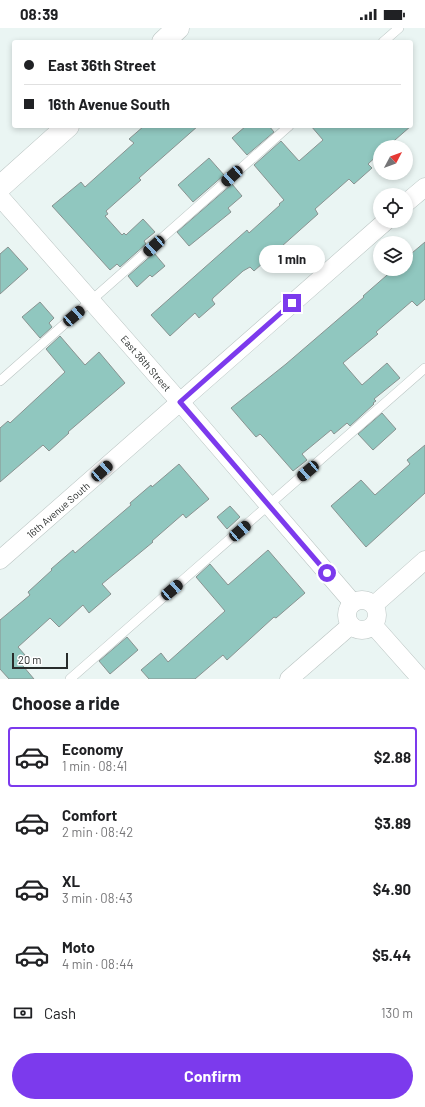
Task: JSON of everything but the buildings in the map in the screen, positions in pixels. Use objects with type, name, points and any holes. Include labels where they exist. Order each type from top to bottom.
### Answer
[{"type":"street","points":[[165,40],[178,28]]},
{"type":"street","points":[[0,187],[66,128]]},
{"type":"street","points":[[413,198],[425,187]]},
{"type":"street","name":"East 36th Street","points":[[0,197],[180,402],[353,603]]},
{"type":"street","name":"16th Avenue South","points":[[0,560],[378,228]]},
{"type":"street","points":[[374,604],[425,560]]},
{"type":"street","points":[[360,600],[367,600],[374,604],[377,611],[377,619],[374,626],[362,630],[356,630],[351,625],[347,616],[349,607],[353,603],[360,600]]},
{"type":"street","points":[[288,679],[351,625]]},
{"type":"street","points":[[374,626],[421,679]]},
{"type":"lane","points":[[385,40],[399,28]]},
{"type":"lane","points":[[0,381],[287,128]]},
{"type":"lane","points":[[70,679],[425,368]]},
{"type":"route","points":[[292,303],[180,402],[327,573]]}]
